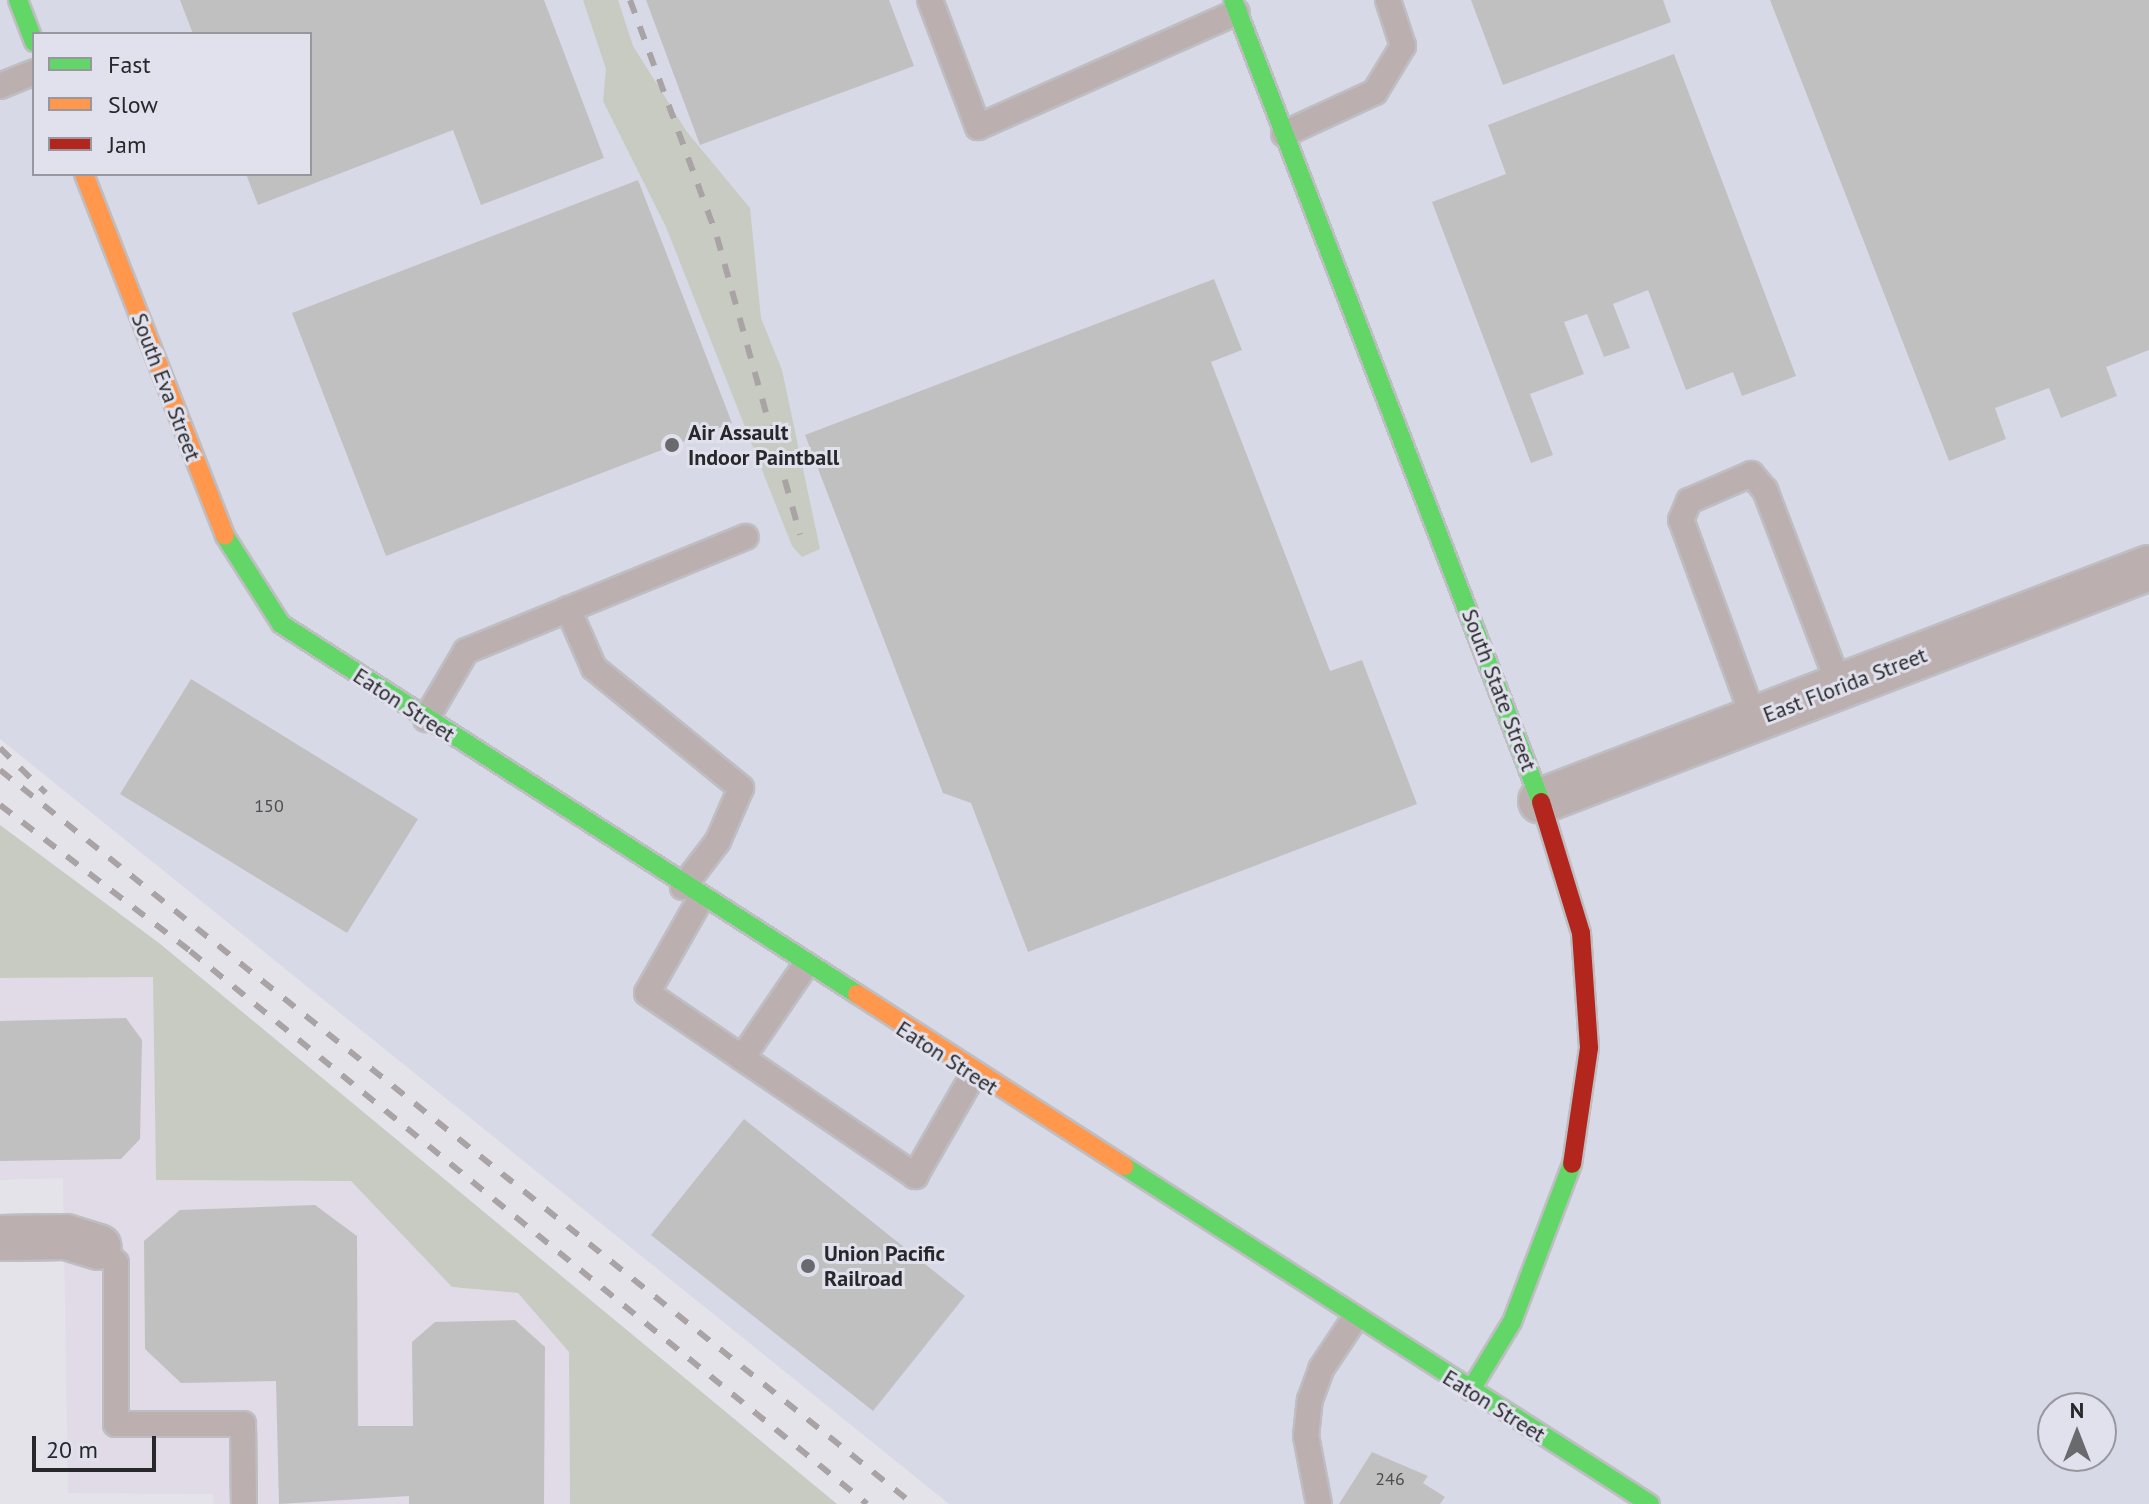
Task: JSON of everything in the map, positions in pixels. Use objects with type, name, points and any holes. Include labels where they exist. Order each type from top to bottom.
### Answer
[{"type":"street","points":[[18,0],[32,37]]},
{"type":"street","name":"South State Street","points":[[1235,6],[1541,801],[1589,989],[1583,1111],[1550,1236],[1470,1391]]},
{"type":"street","name":"South Eva Street","points":[[85,176],[215,515],[257,596]]},
{"type":"street","name":"East Florida Street","points":[[1541,801],[2149,568]]},
{"type":"street","name":"Eaton Street","points":[[257,596],[281,624],[426,719],[973,1075],[1650,1504]]},
{"type":"street","points":[[0,1238],[66,1237],[99,1247]]},
{"type":"lane","points":[[930,0],[978,127],[1235,6]]},
{"type":"lane","points":[[1284,134],[1375,92],[1403,46],[1388,0]]},
{"type":"lane","points":[[0,86],[32,73]]},
{"type":"lane","points":[[1754,719],[1681,520],[1689,501],[1751,474],[1765,490],[1840,687]]},
{"type":"lane","points":[[426,719],[466,651],[746,537]]},
{"type":"lane","points":[[568,609],[594,668],[741,788],[647,993],[915,1176],[973,1075]]},
{"type":"lane","points":[[742,1058],[805,966]]},
{"type":"lane","points":[[99,1247],[116,1263],[116,1424],[243,1424],[244,1504]]},
{"type":"lane","points":[[1319,1504],[1306,1436],[1310,1400],[1355,1318]]},
{"type":"shaded area","points":[[0,0],[2149,0],[2149,1504],[949,1504],[0,739]]},
{"type":"shaded area","points":[[583,0],[618,0],[633,46],[687,132],[750,208],[761,318],[782,370],[820,549],[802,557],[792,546],[666,227],[603,101],[606,69]]},
{"type":"shaded area","points":[[0,825],[159,943],[837,1504],[570,1504],[569,1352],[518,1293],[452,1287],[351,1181],[156,1180],[153,977],[0,978]]},
{"type":"shaded area","points":[[153,977],[156,1180],[351,1181],[452,1287],[518,1293],[569,1352],[570,1504],[214,1504],[213,1494],[68,1493],[63,1178],[0,1180],[0,978]]},
{"type":"building","points":[[180,0],[544,0],[604,158],[481,205],[453,130],[258,205],[247,176],[312,176],[312,32],[192,32]]},
{"type":"building","points":[[646,0],[889,0],[914,66],[700,145]]},
{"type":"building","points":[[1471,0],[1663,0],[1671,22],[1503,85]]},
{"type":"building","points":[[1770,0],[2149,0],[2149,350],[2106,367],[2117,396],[2061,418],[2049,388],[1995,408],[2006,439],[1949,461]]},
{"type":"building","points":[[1674,54],[1796,376],[1742,396],[1733,372],[1686,390],[1648,290],[1613,304],[1630,348],[1604,357],[1587,314],[1564,322],[1584,374],[1530,394],[1553,455],[1531,463],[1432,202],[1506,174],[1488,125]]},
{"type":"building","points":[[638,180],[732,423],[386,556],[292,313]]},
{"type":"building","points":[[1214,279],[1242,350],[1211,362],[1330,671],[1362,660],[1417,804],[1028,952],[971,803],[943,793],[805,435]]},
{"type":"building","points":[[191,679],[418,819],[347,933],[120,794]]},
{"type":"building","points":[[126,1018],[142,1040],[140,1139],[121,1159],[0,1161],[0,1021]]},
{"type":"building","name":"Union Pacific Railroad","points":[[744,1119],[965,1296],[873,1411],[651,1235]]},
{"type":"building","points":[[315,1205],[357,1236],[358,1426],[413,1426],[412,1342],[435,1322],[515,1320],[545,1347],[544,1504],[409,1504],[409,1496],[279,1504],[276,1381],[181,1383],[145,1349],[144,1241],[180,1210]]},
{"type":"building","points":[[1372,1452],[1428,1476],[1423,1483],[1445,1497],[1440,1504],[1339,1504]]},
{"type":"railway","points":[[630,0],[717,237],[800,535]]},
{"type":"railway","points":[[0,748],[46,793]]},
{"type":"railway","points":[[0,770],[913,1504]]},
{"type":"railway","points":[[0,805],[190,951],[867,1504]]},
{"type":"traffic: fast","points":[[18,0],[32,37]]},
{"type":"traffic: fast","points":[[1233,0],[1541,802]]},
{"type":"traffic: fast","points":[[225,536],[281,624],[857,994]]},
{"type":"traffic: fast","points":[[1470,1391],[1512,1322],[1572,1164]]},
{"type":"traffic: fast","points":[[1124,1166],[1650,1504]]},
{"type":"traffic: slow","points":[[85,176],[225,536]]},
{"type":"traffic: slow","points":[[857,994],[1124,1166]]},
{"type":"traffic: jam","points":[[1541,802],[1581,933],[1589,1048],[1572,1164]]},
{"type":"place","name":"Air Assault Indoor Paintball","points":[[672,445]]},
{"type":"place","name":"Union Pacific Railroad","points":[[808,1266]]}]
